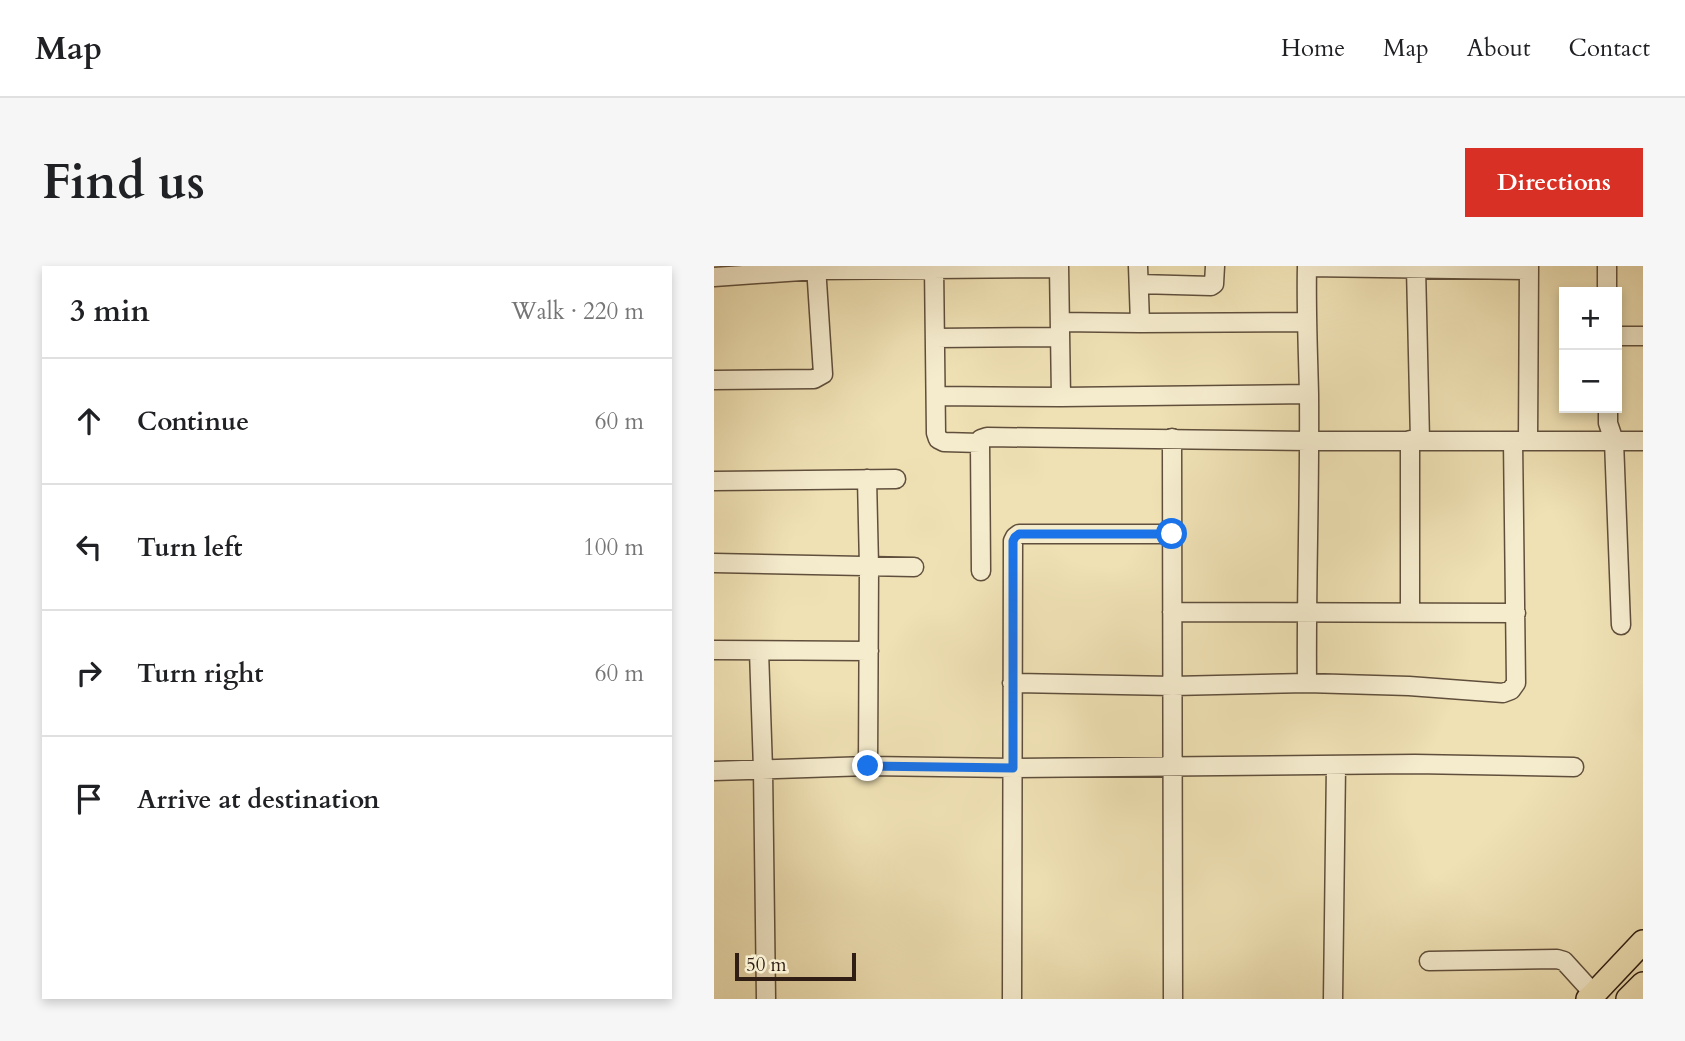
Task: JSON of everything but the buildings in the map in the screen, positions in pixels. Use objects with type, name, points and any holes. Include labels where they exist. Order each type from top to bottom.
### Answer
[{"type":"main road","points":[[1591,997],[1643,942]]},
{"type":"main road","points":[[1628,999],[1643,985]]},
{"type":"street","points":[[1140,323],[1138,275],[1211,286],[1215,281],[1215,266]]},
{"type":"street","points":[[1012,684],[1173,686],[1307,683],[1409,686],[1503,693],[1511,690],[1516,683],[1521,441],[1529,268],[1307,266],[1307,683]]},
{"type":"street","points":[[1607,266],[1607,287]]},
{"type":"street","points":[[934,267],[936,433],[938,439],[943,442],[980,443]]},
{"type":"street","points":[[714,277],[816,268],[1059,267],[1061,397]]},
{"type":"street","points":[[714,380],[814,379],[823,374],[816,268]]},
{"type":"street","points":[[1410,613],[1416,268]]},
{"type":"street","points":[[935,338],[1140,323],[1306,322]]},
{"type":"street","points":[[1622,336],[1643,336]]},
{"type":"street","points":[[936,396],[1309,394]]},
{"type":"street","points":[[1608,413],[1614,441],[1621,625]]},
{"type":"street","points":[[981,571],[980,443],[981,439],[987,437],[1643,441]]},
{"type":"street","points":[[1172,438],[1173,999]]},
{"type":"street","points":[[714,481],[896,479]]},
{"type":"street","points":[[867,480],[868,766]]},
{"type":"street","points":[[1012,999],[1013,541],[1019,534],[1172,534]]},
{"type":"street","points":[[714,563],[914,567]]},
{"type":"street","points":[[1172,612],[1516,613]]},
{"type":"street","points":[[714,650],[869,651]]},
{"type":"street","points":[[759,651],[766,999]]},
{"type":"street","points":[[714,771],[868,766],[1013,768],[1415,764],[1574,767]]},
{"type":"street","points":[[1333,999],[1336,765]]},
{"type":"street","points":[[1429,961],[1557,959],[1564,961],[1591,997]]},
{"type":"route","points":[[868,766],[1013,768],[1015,537],[1019,534],[1172,534]]}]
